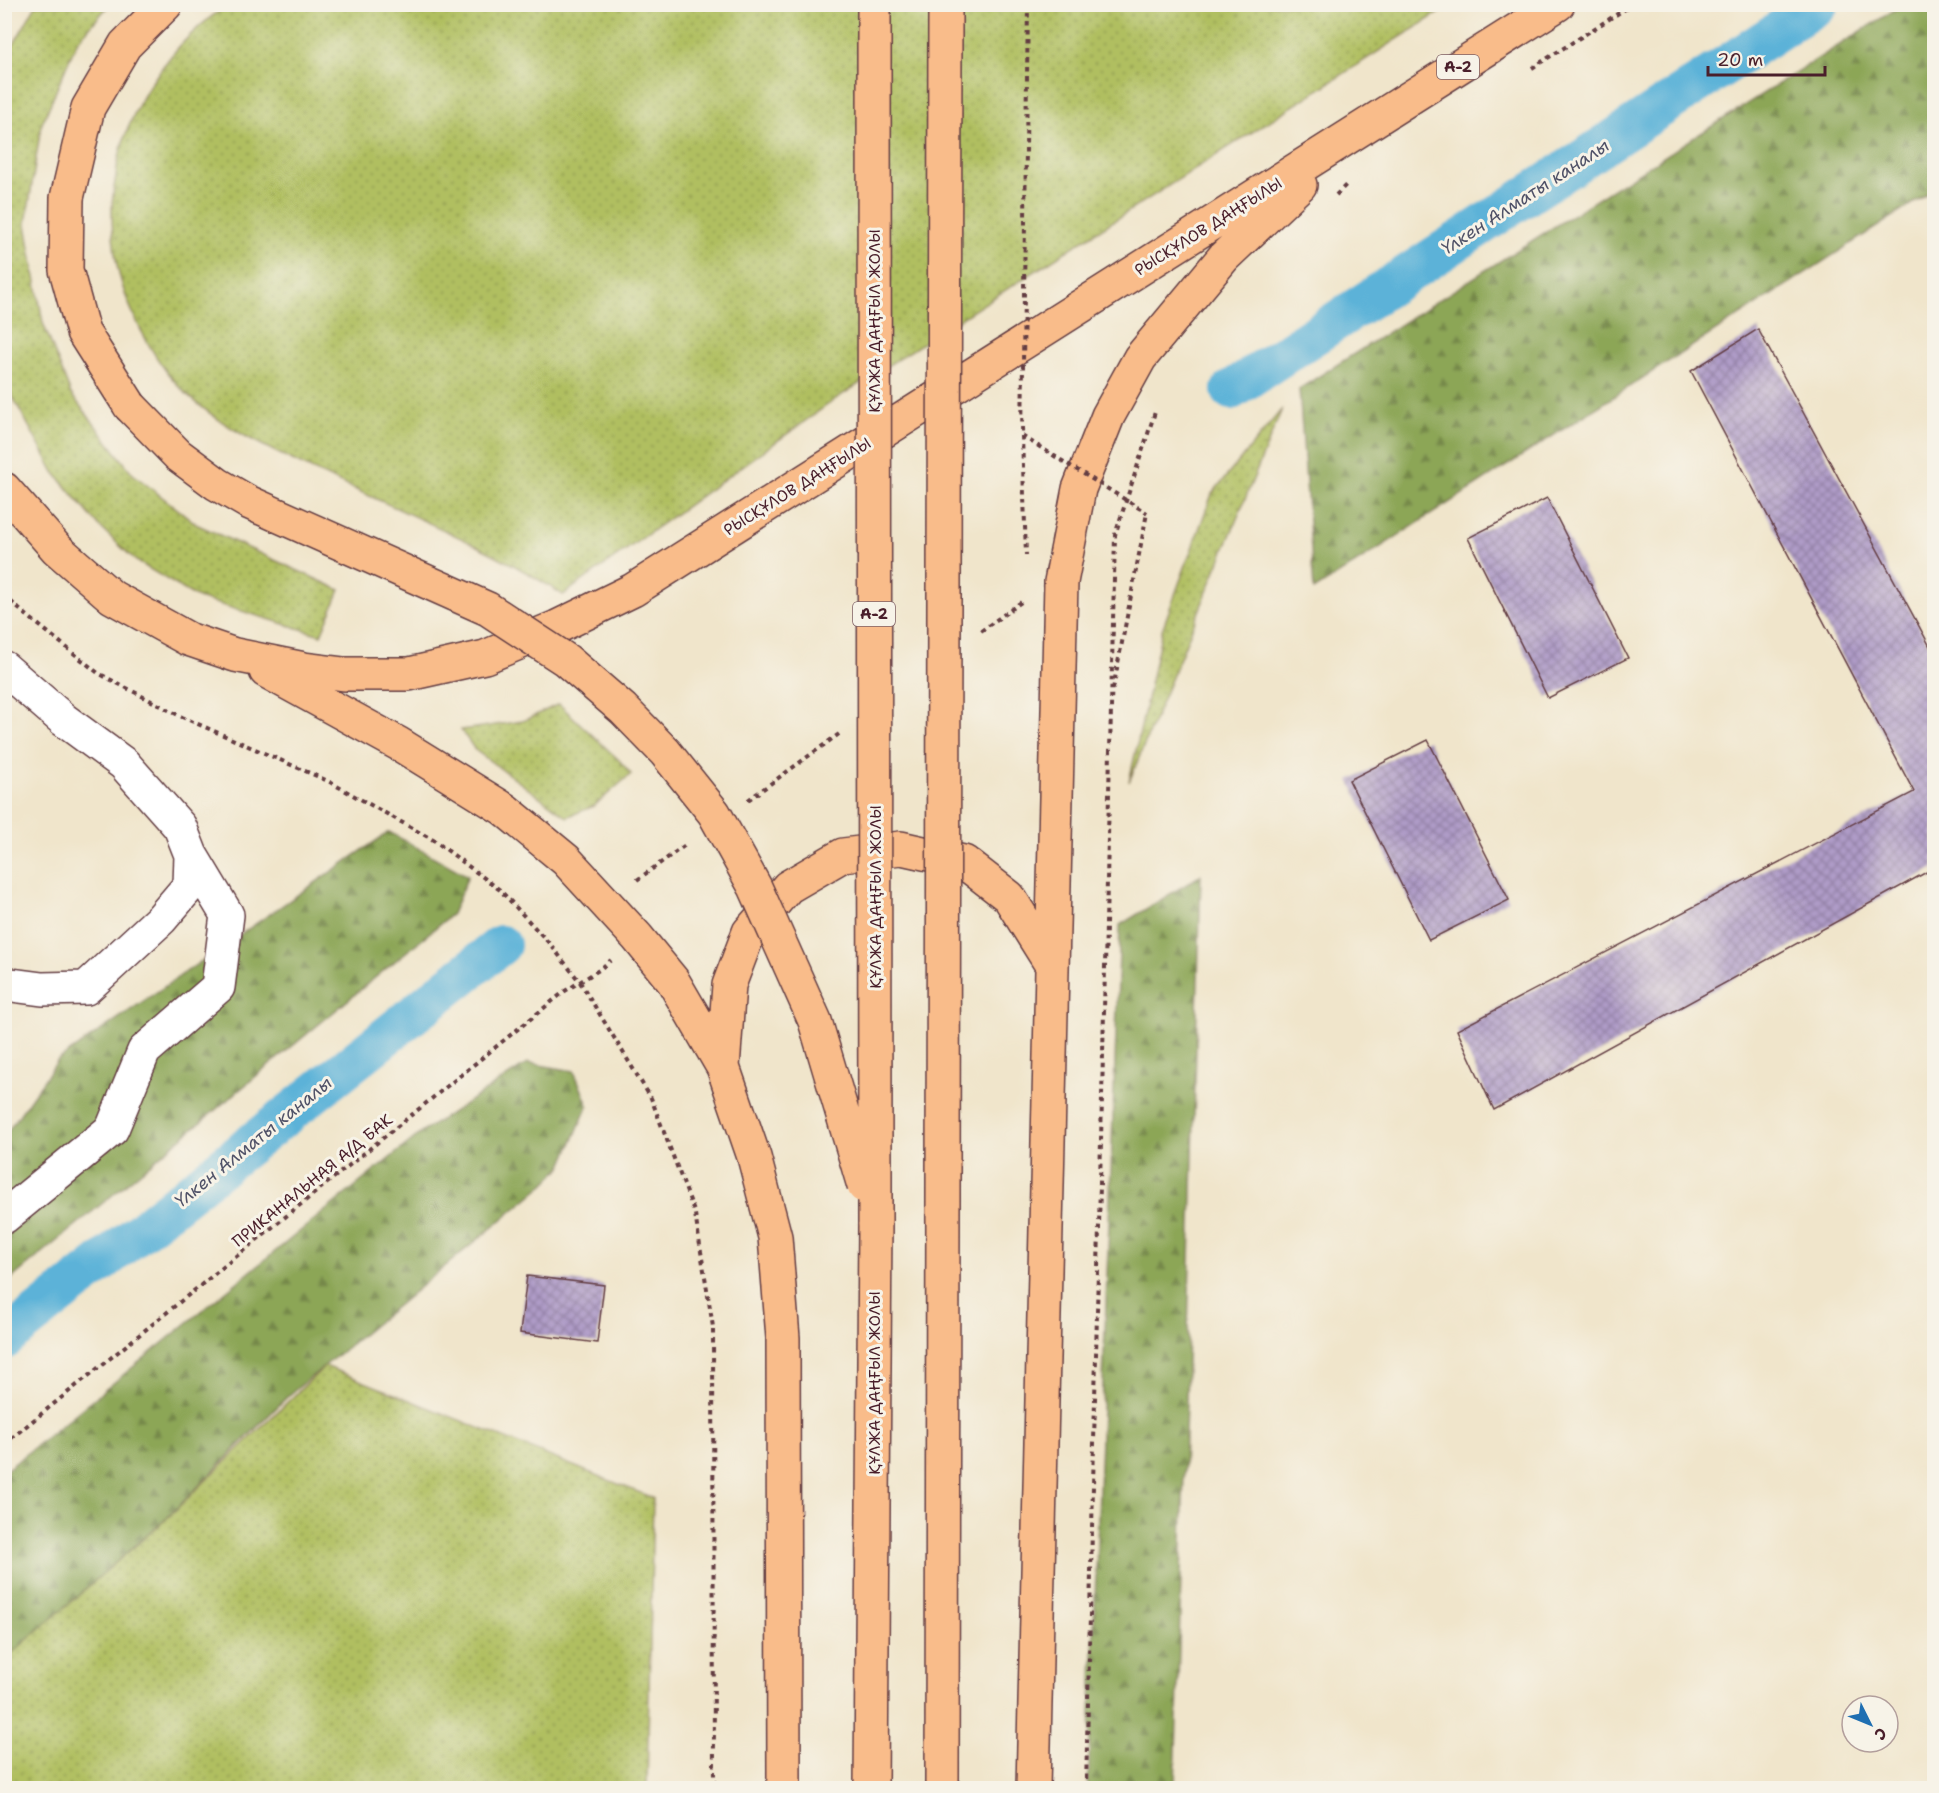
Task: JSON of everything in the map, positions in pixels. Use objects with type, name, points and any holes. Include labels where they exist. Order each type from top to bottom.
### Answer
[{"type":"main road","points":[[166,4],[125,45],[88,108],[67,198],[66,270],[82,332],[130,406],[178,455],[217,484],[248,501],[488,609],[566,660],[623,709],[665,752],[714,813],[755,887],[815,1021],[875,1222]]},
{"type":"main road","name":"ҚҰЛЖА ДАҢҒЫЛ ЖОЛЫ","points":[[870,1788],[875,1222],[874,4]]},
{"type":"main road","points":[[942,1788],[945,4]]},
{"type":"main road","name":"РЫСҚҰЛОВ ДАҢҒЫЛЫ","points":[[4,489],[57,549],[112,597],[188,639],[235,655],[304,669],[344,674],[409,674],[485,657],[557,627],[643,584],[1558,4]]},
{"type":"main road","points":[[1032,1788],[1060,582],[1079,489],[1108,416],[1140,358],[1224,256],[1358,130]]},
{"type":"main road","points":[[235,655],[399,744],[504,809],[566,860],[637,937],[673,981],[723,1067],[754,1157],[775,1237],[783,1338],[784,1788]]},
{"type":"main road","points":[[723,1067],[729,985],[749,932],[788,886],[843,855],[900,848],[964,862],[1009,897],[1052,964]]},
{"type":"lane","points":[[4,668],[64,720],[124,764],[180,826],[191,855],[227,915],[218,987],[144,1051],[112,1129],[4,1217]]},
{"type":"lane","points":[[4,984],[42,989],[86,988],[161,919],[190,885],[191,855]]},
{"type":"path","points":[[1026,556],[1022,436],[1028,4]]},
{"type":"path","points":[[1532,68],[1633,4]]},
{"type":"path","points":[[1333,198],[1349,182]]},
{"type":"path","points":[[1086,1788],[1115,535],[1157,407]]},
{"type":"path","points":[[1022,436],[1147,513],[1111,703]]},
{"type":"path","points":[[4,595],[98,673],[182,717],[328,781],[435,841],[500,890],[550,944],[580,982],[651,1098],[695,1214],[713,1327],[714,1788]]},
{"type":"path","name":"ПРИКАНАЛЬНАЯ А/Д БАК","points":[[4,1444],[556,999],[599,970],[637,937]]},
{"type":"green space","points":[[231,4],[1451,5],[840,396],[563,595],[506,561],[305,466],[225,424],[190,397],[175,382],[157,359],[141,331],[128,302],[115,253],[112,206],[120,151],[141,102],[172,55],[211,17]]},
{"type":"green space","points":[[36,5],[109,5],[77,42],[41,126],[26,224],[43,323],[71,394],[133,474],[198,525],[340,590],[321,635],[198,598],[136,561],[99,526],[54,472],[11,394],[4,375],[5,66],[8,54]]},
{"type":"green space","points":[[1902,5],[1934,5],[1934,190],[1314,590],[1299,389]]},
{"type":"green space","points":[[1282,409],[1129,782],[1162,630],[1212,494]]},
{"type":"green space","points":[[559,704],[631,774],[594,806],[567,817],[475,750],[461,730],[523,721]]},
{"type":"green space","points":[[389,832],[468,876],[452,914],[5,1284],[5,1135],[58,1060]]},
{"type":"green space","points":[[1201,875],[1175,1788],[1088,1788],[1120,925]]},
{"type":"green space","points":[[528,1063],[574,1071],[588,1105],[562,1166],[540,1188],[288,1396],[167,1518],[5,1659],[5,1471],[422,1132]]},
{"type":"green space","points":[[325,1366],[653,1498],[647,1788],[5,1788],[4,1659],[167,1518]]},
{"type":"building","points":[[1758,329],[1934,654],[1934,868],[1494,1110],[1457,1030],[1914,792],[1691,371]]},
{"type":"building","points":[[1547,498],[1628,658],[1548,698],[1468,538]]},
{"type":"building","points":[[1428,740],[1509,900],[1429,940],[1349,780]]},
{"type":"building","points":[[527,1276],[604,1285],[597,1343],[520,1333]]},
{"type":"waterway","name":"Үлкен Алматы каналы","points":[[1231,390],[1819,4]]},
{"type":"waterway","name":"Үлкен Алматы каналы","points":[[4,1340],[501,945]]}]
